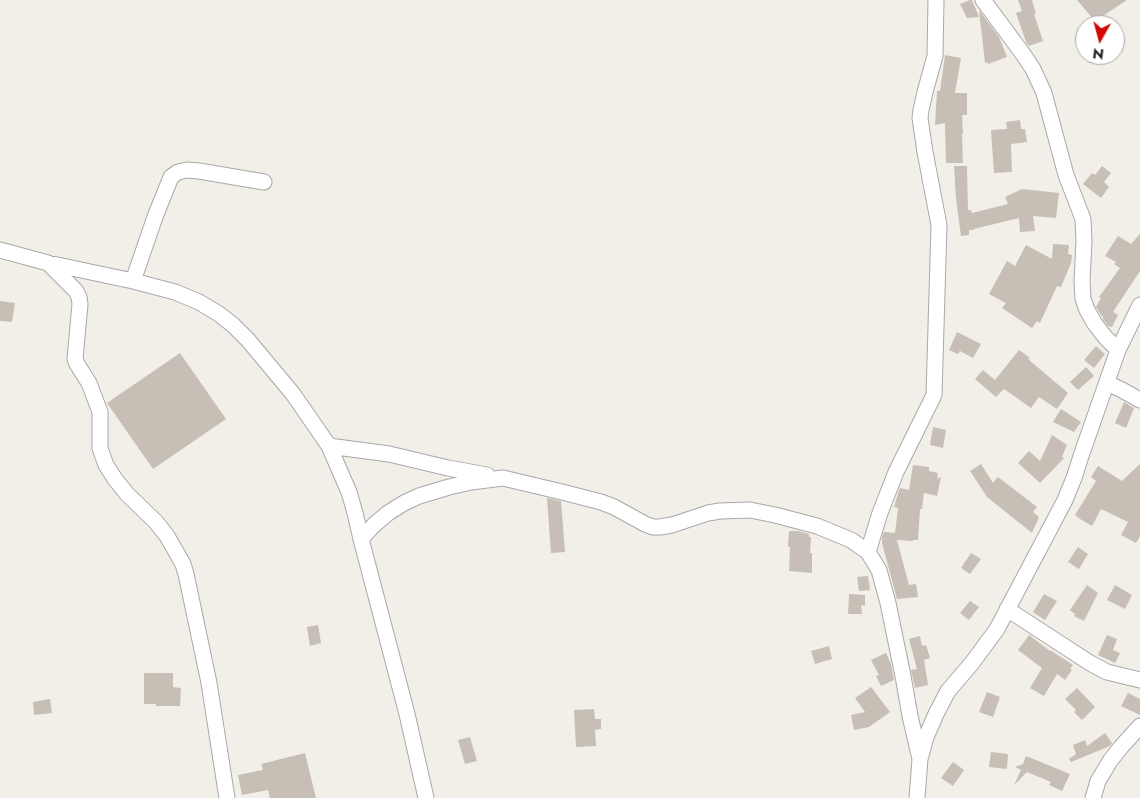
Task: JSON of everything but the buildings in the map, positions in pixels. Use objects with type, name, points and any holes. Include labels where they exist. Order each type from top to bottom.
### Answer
[{"type":"street","points":[[868,552],[880,513],[896,472],[934,395],[939,224],[920,118],[935,56],[936,0]]},
{"type":"street","points":[[983,0],[1023,54],[1044,93],[1066,175],[1083,219],[1082,281],[1087,310],[1105,337],[1118,350]]},
{"type":"street","points":[[133,281],[171,176],[187,170],[264,182]]},
{"type":"street","points":[[0,250],[48,263],[133,281],[175,292],[199,302],[233,325],[272,367],[293,394],[329,446],[349,492],[407,714],[426,798]]},
{"type":"street","points":[[48,263],[76,290],[79,297],[75,359],[89,384],[100,412],[100,448],[106,466],[114,480],[156,522],[167,536],[183,564],[209,683],[227,798]]},
{"type":"street","points":[[917,798],[920,759],[926,737],[936,714],[948,691],[997,629],[1066,500],[1118,350],[1140,305]]},
{"type":"street","points":[[1107,383],[1140,400]]},
{"type":"street","points":[[329,446],[389,454],[562,492],[614,507],[653,527],[672,525],[708,513],[750,510],[817,526],[851,540],[868,552],[878,570],[888,603],[920,759]]},
{"type":"street","points":[[361,540],[388,513],[419,496],[471,482],[503,478]]},
{"type":"street","points":[[1008,609],[1090,663],[1107,672],[1140,680]]},
{"type":"street","points":[[1093,798],[1098,781],[1110,761],[1140,726]]}]
